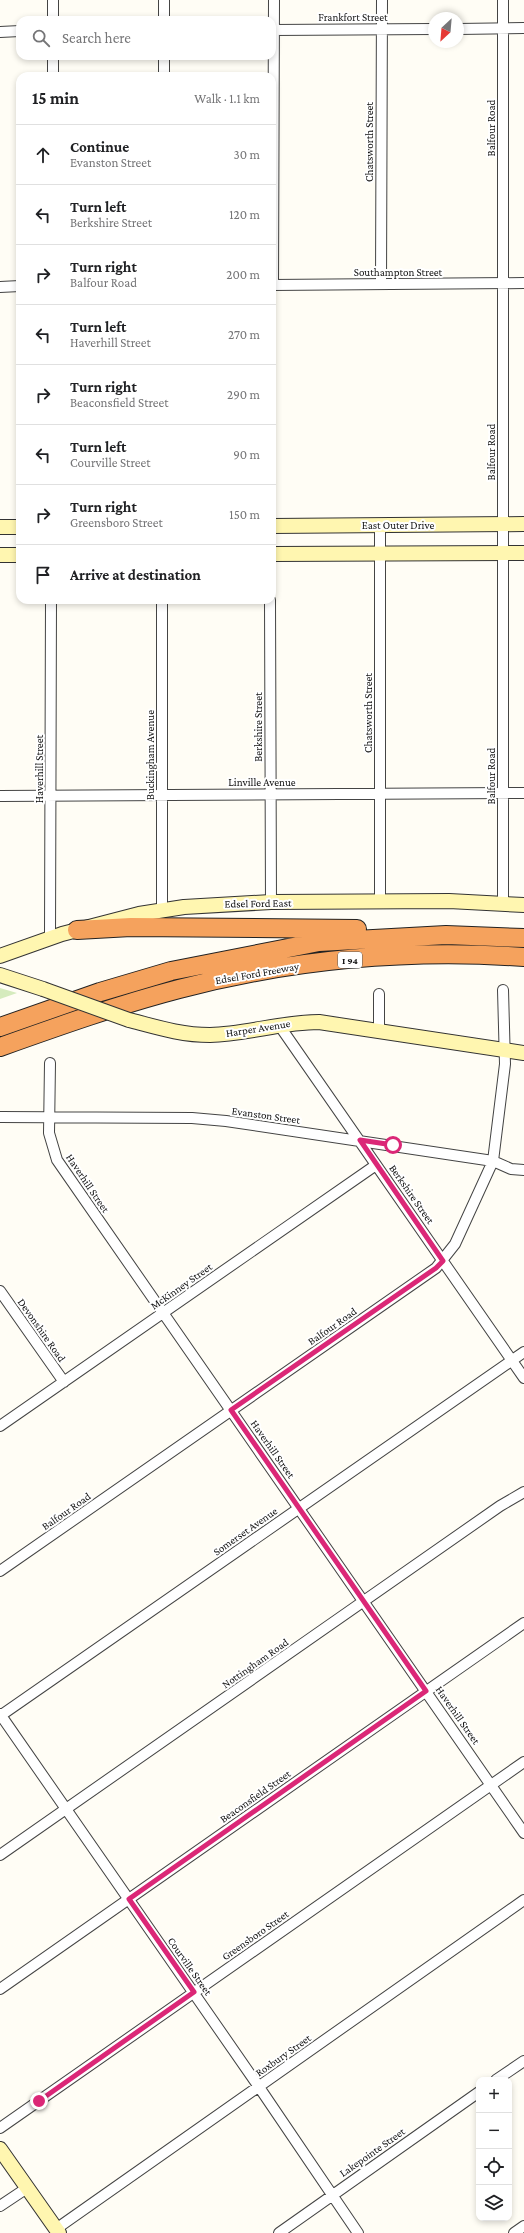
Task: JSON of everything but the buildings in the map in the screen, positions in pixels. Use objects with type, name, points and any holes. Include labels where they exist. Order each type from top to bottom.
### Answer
[{"type":"highway","points":[[77,930],[131,927],[288,928],[396,930],[446,935]]},
{"type":"highway","name":"Edsel Ford Freeway","points":[[0,1027],[100,992],[170,971],[320,942],[446,935],[524,938]]},
{"type":"highway","name":"Edsel Ford Freeway","points":[[0,1047],[89,1016],[179,989],[247,974],[307,964],[375,957],[448,955],[524,957]]},
{"type":"street","points":[[53,0],[53,16]]},
{"type":"street","points":[[164,0],[164,16]]},
{"type":"street","points":[[273,16],[274,0]]},
{"type":"street","name":"Chatsworth Street","points":[[381,284],[382,0]]},
{"type":"street","name":"Balfour Road","points":[[503,0],[503,903]]},
{"type":"street","points":[[464,29],[524,28]]},
{"type":"street","name":"Frankfort Street","points":[[276,30],[428,29]]},
{"type":"street","points":[[0,32],[16,32]]},
{"type":"street","points":[[53,60],[53,72]]},
{"type":"street","points":[[164,60],[164,72]]},
{"type":"street","points":[[273,60],[273,72]]},
{"type":"street","name":"Southampton Street","points":[[276,285],[524,283]]},
{"type":"street","points":[[0,287],[16,286]]},
{"type":"street","name":"East Outer Drive","points":[[276,526],[524,524]]},
{"type":"street","name":"Chatsworth Street","points":[[380,525],[380,902]]},
{"type":"street","points":[[0,527],[16,527]]},
{"type":"street","points":[[276,554],[524,553]]},
{"type":"street","points":[[0,556],[16,555]]},
{"type":"street","name":"Haverhill Street","points":[[50,938],[51,604]]},
{"type":"street","name":"Buckingham Avenue","points":[[162,604],[162,910]]},
{"type":"street","name":"Berkshire Street","points":[[270,604],[271,902]]},
{"type":"street","name":"Linville Avenue","points":[[0,796],[524,793]]},
{"type":"street","name":"Edsel Ford East","points":[[0,956],[50,938],[139,914],[218,904],[271,902],[380,902],[503,903],[524,905]]},
{"type":"street","name":"Harper Avenue","points":[[0,975],[162,1030],[193,1034],[223,1034],[279,1024],[319,1022],[524,1053]]},
{"type":"street","name":"Balfour Road","points":[[0,1571],[436,1268],[443,1261],[455,1244],[493,1161],[505,1064],[503,990]]},
{"type":"street","points":[[379,994],[379,1031]]},
{"type":"street","name":"Berkshire Street","points":[[279,1024],[524,1378]]},
{"type":"street","name":"Haverhill Street","points":[[50,1063],[50,1141],[58,1160],[524,1833]]},
{"type":"street","name":"Evanston Street","points":[[0,1117],[219,1120],[493,1161],[511,1169],[524,1170]]},
{"type":"street","name":"McKinney Street","points":[[0,1426],[376,1165]]},
{"type":"street","points":[[511,1169],[524,1175]]},
{"type":"street","name":"Devonshire Road","points":[[0,1290],[64,1382]]},
{"type":"street","name":"Somerset Avenue","points":[[0,1715],[524,1352]]},
{"type":"street","name":"Nottingham Road","points":[[0,1855],[500,1506],[524,1492]]},
{"type":"street","name":"Beaconsfield Street","points":[[0,1989],[524,1623]]},
{"type":"street","name":"Courville Street","points":[[0,1715],[194,1992],[358,2233]]},
{"type":"street","name":"Greensboro Street","points":[[0,2128],[524,1762]]},
{"type":"street","name":"Roxbury Street","points":[[57,2231],[524,1900]]},
{"type":"street","points":[[500,2077],[524,2061]]},
{"type":"street","name":"Lakepointe Street","points":[[279,2233],[476,2094]]},
{"type":"street","points":[[0,2149],[57,2231]]},
{"type":"street","points":[[0,2206],[27,2188]]},
{"type":"street","points":[[514,2233],[524,2226]]},
{"type":"green space","points":[[0,988],[17,993],[0,999]]},
{"type":"route","points":[[39,2101],[194,1992],[129,1899],[426,1691],[231,1410],[436,1268],[443,1261],[360,1140],[393,1145]]}]
